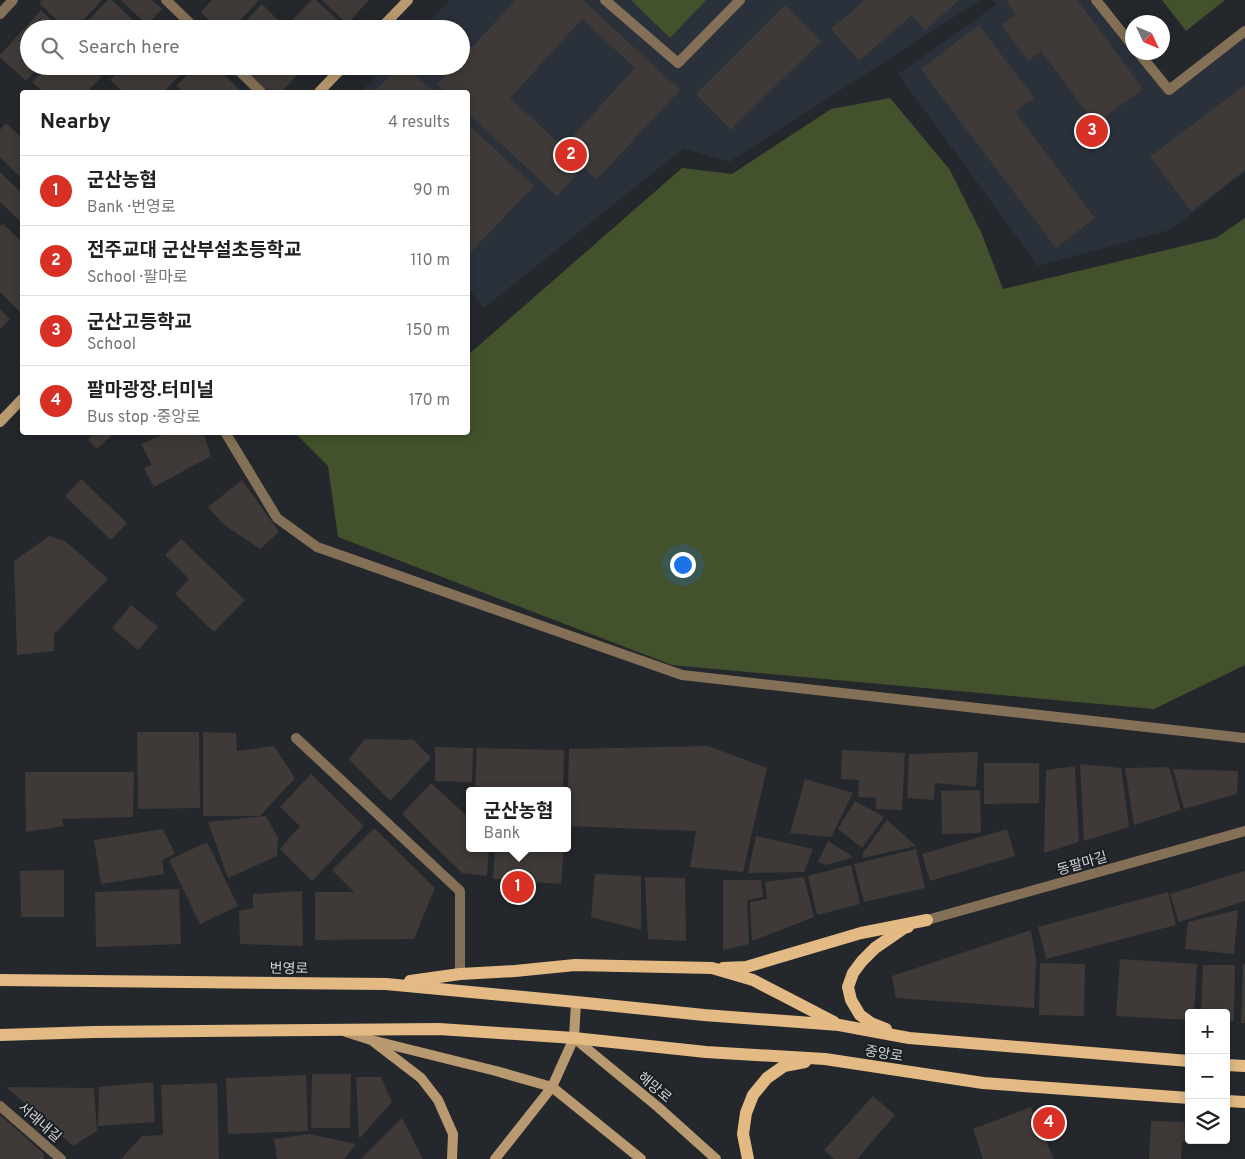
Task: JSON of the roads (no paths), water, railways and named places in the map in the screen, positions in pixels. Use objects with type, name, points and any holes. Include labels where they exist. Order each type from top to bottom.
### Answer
[{"type":"main road","points":[[386,984],[460,974],[575,966],[746,967],[861,933],[927,920]]},
{"type":"main road","points":[[909,1038],[871,1022],[860,1015],[851,1000],[848,988],[853,973],[875,948],[904,928],[927,920]]},
{"type":"main road","points":[[712,968],[753,980],[839,1025]]},
{"type":"main road","name":"번영로","points":[[0,980],[386,984],[576,1002]]},
{"type":"main road","name":"중앙로","points":[[576,1002],[704,1015],[839,1025],[909,1038],[1185,1062]]},
{"type":"main road","points":[[0,1035],[93,1032],[439,1029],[574,1038]]},
{"type":"main road","name":"중앙로","points":[[574,1038],[706,1052],[825,1059],[983,1084],[1185,1098]]},
{"type":"main road","points":[[748,1159],[743,1134],[746,1113],[753,1095],[767,1078],[784,1066],[825,1059]]},
{"type":"main road","points":[[1230,1065],[1245,1066]]},
{"type":"main road","points":[[1230,1101],[1245,1102]]},
{"type":"street","points":[[0,14],[13,0]]},
{"type":"street","points":[[166,0],[187,20]]},
{"type":"street","points":[[389,20],[408,0]]},
{"type":"street","points":[[605,0],[678,63],[740,0]]},
{"type":"street","points":[[1096,0],[1125,36]]},
{"type":"street","points":[[1145,60],[1169,90],[1245,31]]},
{"type":"street","points":[[243,75],[259,90]]},
{"type":"street","points":[[320,90],[335,75]]},
{"type":"street","points":[[0,422],[20,401]]},
{"type":"street","points":[[227,435],[277,518],[316,547],[682,675],[1245,738]]},
{"type":"street","points":[[296,738],[460,891],[460,974]]},
{"type":"street","name":"동팔마길","points":[[927,920],[1245,831]]},
{"type":"street","points":[[495,1159],[552,1087],[574,1038],[576,1002]]},
{"type":"street","points":[[342,1031],[552,1087],[641,1159]]},
{"type":"street","name":"해망로","points":[[574,1038],[658,1107],[716,1159]]},
{"type":"street","points":[[371,1040],[421,1078],[438,1100],[453,1134],[452,1159]]},
{"type":"street","name":"서래내길","points":[[0,1106],[61,1159]]},
{"type":"place","name":"군산고등학교","points":[[1092,131]]},
{"type":"place","name":"전주교대 군산부설초등학교","points":[[571,155]]},
{"type":"place","name":"군산농협","points":[[518,887]]},
{"type":"place","name":"팔마광장.터미널","points":[[1049,1123]]}]
